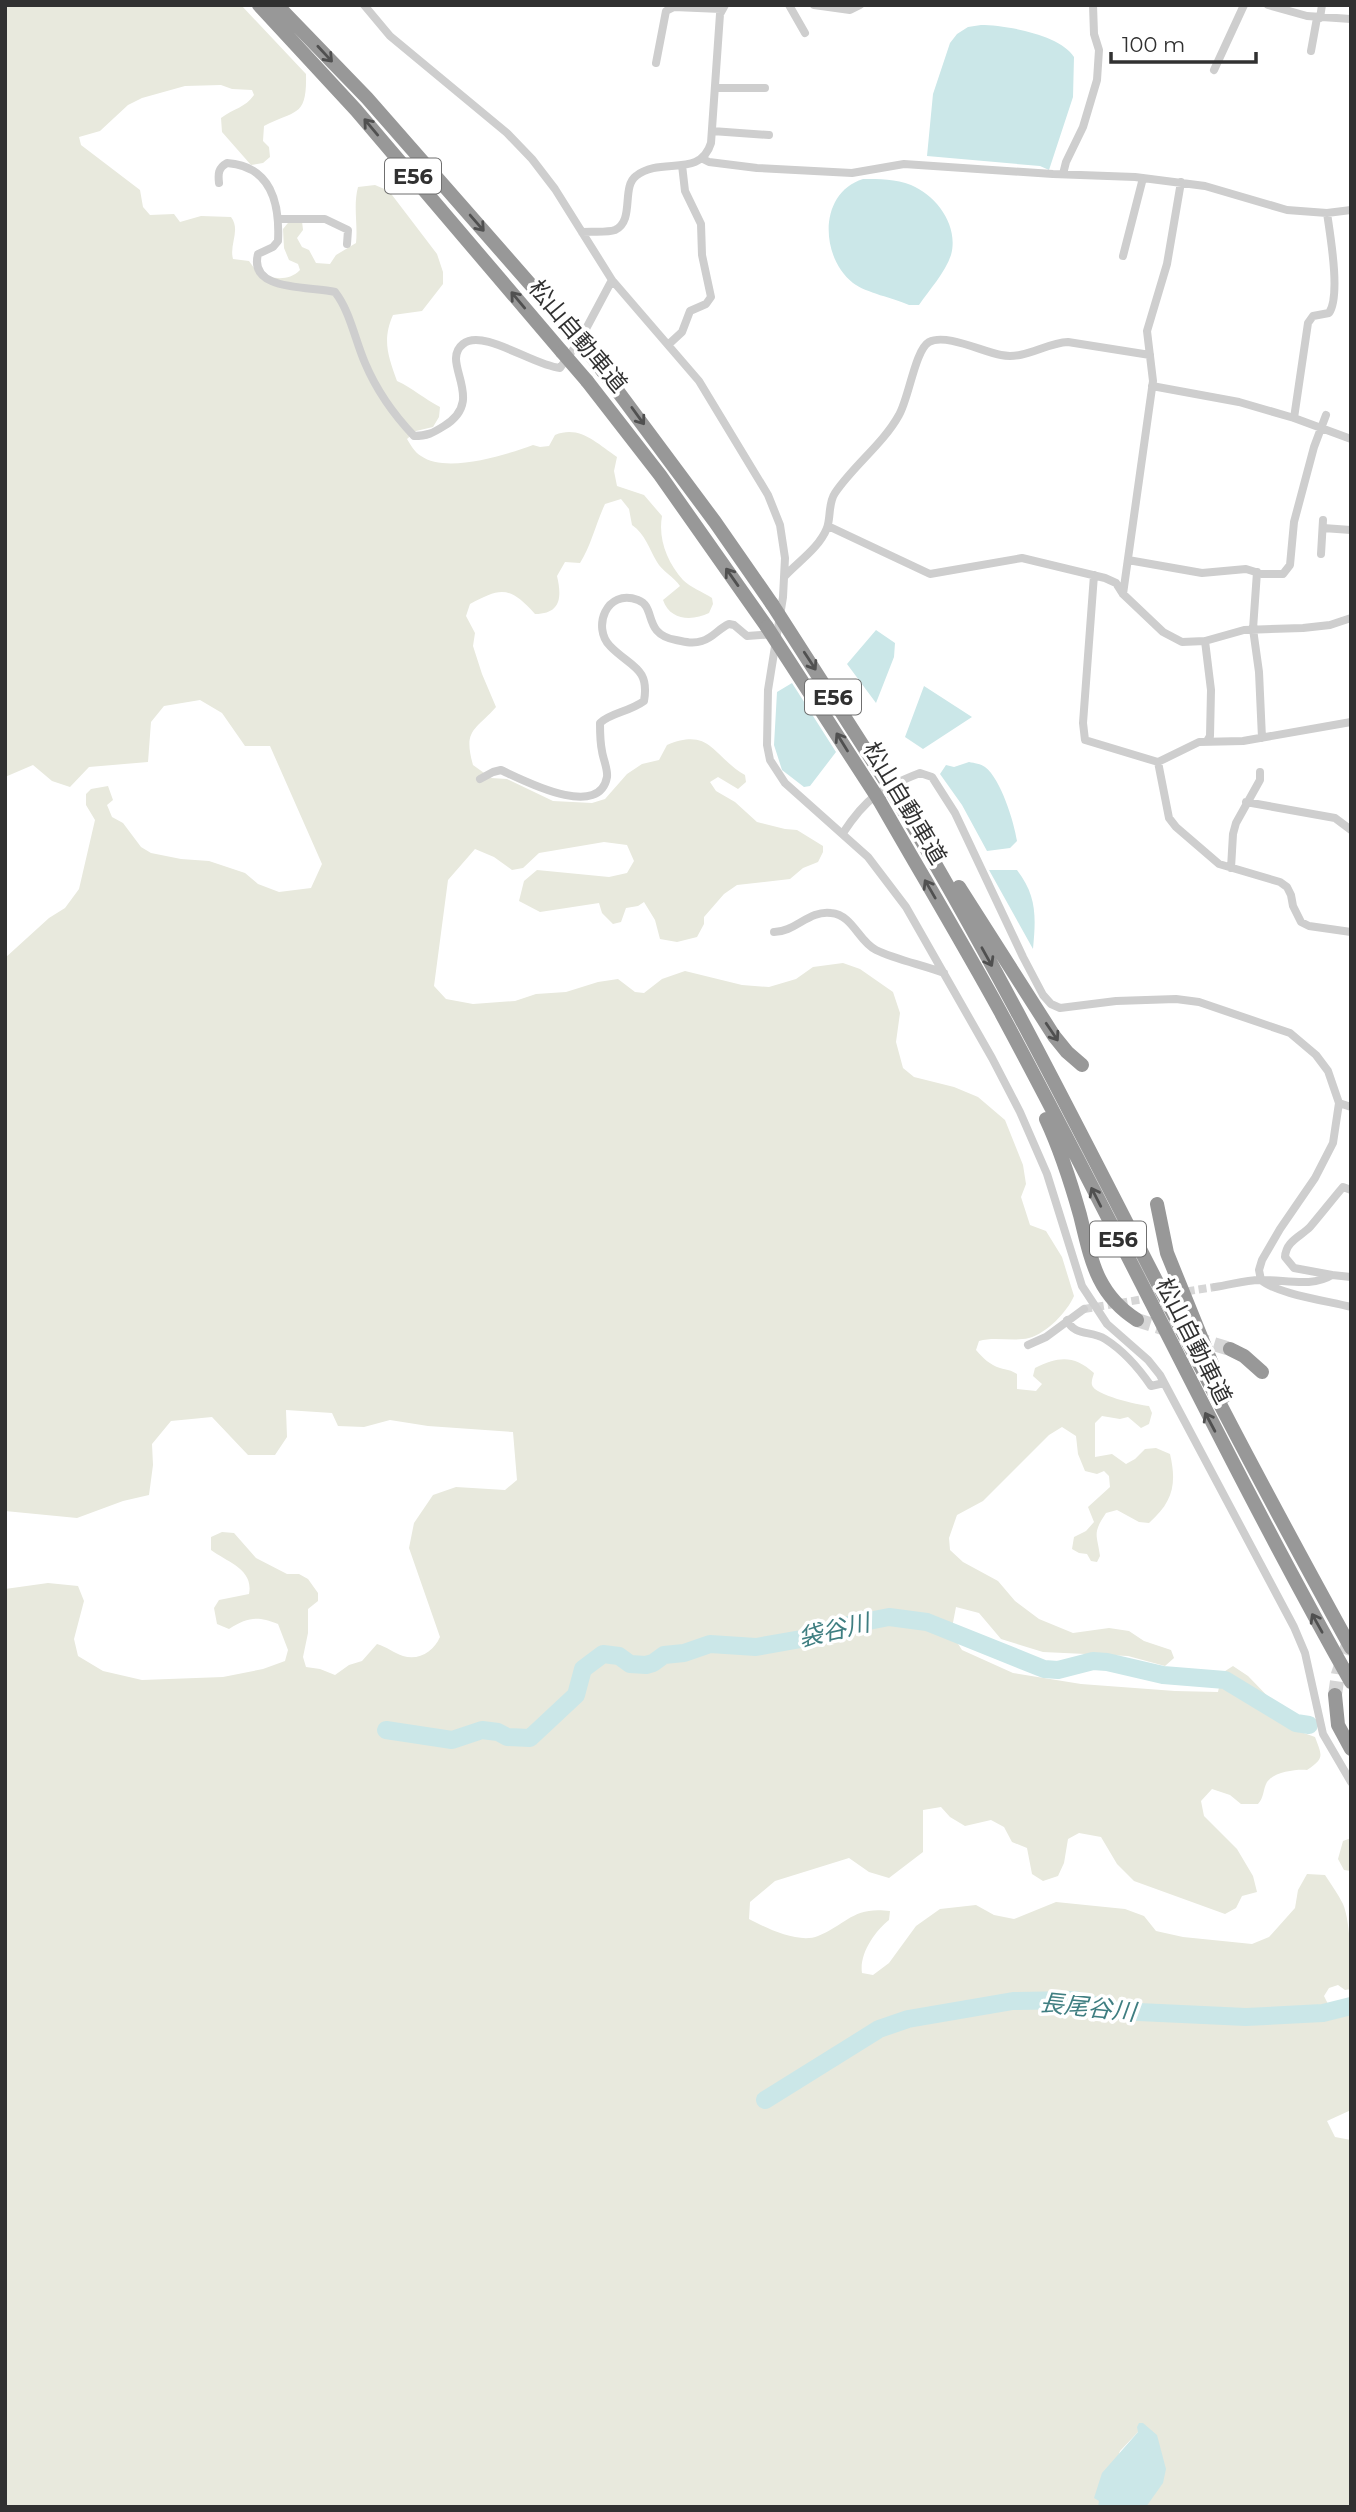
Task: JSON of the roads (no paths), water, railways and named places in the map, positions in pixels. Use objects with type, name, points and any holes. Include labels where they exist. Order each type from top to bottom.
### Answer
[{"type":"highway","name":"松山自動車道","points":[[259,5],[356,110],[587,381],[660,475],[772,630],[879,800],[1018,1046],[1268,1532],[1351,1682]]},
{"type":"highway","name":"松山自動車道","points":[[277,5],[367,98],[573,333],[715,522],[772,604],[937,865],[1011,1000],[1221,1406],[1351,1648]]},
{"type":"highway","points":[[892,791],[957,885],[1054,1036],[1082,1065]]},
{"type":"highway","points":[[954,930],[1050,1127],[1094,1269],[1111,1299],[1122,1311],[1137,1320]]},
{"type":"highway","points":[[1157,1204],[1167,1253],[1190,1314],[1225,1397],[1315,1583]]},
{"type":"highway","points":[[1230,1349],[1244,1356],[1262,1372]]},
{"type":"highway","points":[[1335,1695],[1338,1725],[1351,1749]]},
{"type":"street","points":[[364,5],[390,36],[507,133],[532,159],[555,189],[612,280],[699,381],[768,495],[780,525],[785,558],[785,577],[772,630],[767,745],[770,760],[785,783],[868,857],[888,882],[944,973],[1020,1112],[1047,1174],[1082,1286],[1107,1324],[1148,1360],[1164,1383],[1294,1627],[1305,1653],[1323,1734],[1351,1782]]},
{"type":"street","points":[[789,5],[804,33]]},
{"type":"street","points":[[814,5],[850,10],[860,5]]},
{"type":"street","points":[[1063,174],[1083,127],[1097,80],[1100,63],[1093,27],[1093,5]]},
{"type":"street","points":[[1214,70],[1244,5]]},
{"type":"street","points":[[1268,5],[1319,18],[1351,19]]},
{"type":"street","points":[[1311,51],[1322,5]]},
{"type":"street","points":[[582,232],[614,230],[622,225],[630,184],[635,176],[652,168],[696,163],[708,153],[723,7],[674,7],[666,11],[656,63]]},
{"type":"street","points":[[715,88],[765,88]]},
{"type":"street","points":[[712,131],[769,135]]},
{"type":"street","points":[[703,159],[757,168],[852,173],[904,164],[1143,178],[1223,190],[1287,210],[1327,213],[1351,210]]},
{"type":"street","points":[[219,183],[218,173],[227,163],[257,171],[271,191],[278,219],[278,241],[273,247],[258,254],[258,272],[270,282],[335,292],[342,301],[376,385],[414,436],[427,436],[448,424],[458,413],[464,391],[455,360],[458,349],[464,343],[474,339],[487,340],[547,367],[560,368],[580,340],[612,280]]},
{"type":"street","points":[[669,344],[682,332],[690,311],[706,304],[711,297],[702,255],[701,224],[685,191],[682,165]]},
{"type":"street","points":[[1123,256],[1143,178]]},
{"type":"street","points":[[1124,594],[1152,386],[1153,369],[1147,331],[1167,264],[1181,182]]},
{"type":"street","points":[[1294,418],[1308,323],[1313,316],[1329,313],[1334,302],[1333,258],[1327,213]]},
{"type":"street","points":[[278,219],[324,219],[348,230],[347,244]]},
{"type":"street","points":[[785,577],[817,544],[828,526],[832,496],[900,415],[922,349],[928,343],[944,340],[1002,356],[1020,355],[1068,342],[1150,355]]},
{"type":"street","points":[[1152,386],[1219,397],[1294,418],[1351,439]]},
{"type":"street","points":[[1128,559],[1202,573],[1246,569],[1262,574],[1283,574],[1290,565],[1292,531],[1320,427],[1326,415]]},
{"type":"street","points":[[1321,554],[1323,524],[1351,530]]},
{"type":"street","points":[[828,526],[930,574],[1022,558],[1094,575],[1116,583],[1124,594],[1170,637],[1182,642],[1205,642],[1253,629],[1330,625],[1351,618]]},
{"type":"street","points":[[1257,572],[1253,629],[1259,672],[1262,738]]},
{"type":"street","points":[[1094,575],[1083,733],[1085,740],[1158,762],[1199,742],[1262,738],[1351,722]]},
{"type":"street","points":[[480,779],[501,770],[549,792],[570,796],[588,795],[603,786],[607,779],[607,770],[600,723],[606,718],[632,710],[643,701],[646,681],[638,670],[607,644],[603,630],[604,611],[608,604],[617,599],[638,600],[645,606],[659,635],[666,638],[693,643],[703,641],[729,624],[747,636],[772,630]]},
{"type":"street","points":[[1205,642],[1211,690],[1210,736],[1207,741]]},
{"type":"street","points":[[1158,762],[1169,818],[1176,828],[1210,858],[1219,864],[1280,882],[1287,887],[1301,922],[1309,926],[1351,932]]},
{"type":"street","points":[[1231,868],[1233,834],[1246,802],[1260,780],[1260,772]]},
{"type":"street","points":[[843,833],[860,808],[883,789],[920,773],[932,777],[955,813],[1023,957],[1043,995],[1051,1004],[1060,1008],[1116,1001],[1176,999],[1199,1002],[1290,1033],[1316,1055],[1328,1071],[1339,1103],[1333,1143],[1315,1178],[1280,1228],[1259,1270],[1261,1280],[1266,1284],[1351,1307]]},
{"type":"street","points":[[1246,802],[1335,818],[1351,830]]},
{"type":"street","points":[[774,932],[786,930],[814,915],[835,913],[845,919],[875,950],[944,973]]},
{"type":"street","points":[[1339,1103],[1351,1107]]},
{"type":"street","points":[[1351,1190],[1343,1187],[1309,1227],[1289,1245],[1285,1257],[1294,1268],[1351,1277]]},
{"type":"street","points":[[1215,1287],[1261,1280],[1297,1282],[1326,1279],[1332,1275]]},
{"type":"street","points":[[1028,1345],[1046,1337],[1084,1309]]},
{"type":"street","points":[[1067,1321],[1075,1331],[1096,1334],[1118,1348],[1132,1360],[1151,1386],[1164,1383]]},
{"type":"water","points":[[981,25],[1018,29],[1045,37],[1067,49],[1074,57],[1073,97],[1049,170],[1040,166],[927,156],[933,94],[950,43],[968,27]]},
{"type":"water","points":[[863,179],[893,180],[921,190],[937,204],[949,223],[953,244],[951,255],[941,275],[919,305],[909,305],[859,287],[842,272],[834,258],[830,242],[831,211],[848,186]]},
{"type":"water","points":[[876,630],[895,643],[894,657],[876,703],[847,664]]},
{"type":"water","points":[[792,683],[836,752],[810,786],[804,787],[782,770],[774,745],[777,692]]},
{"type":"water","points":[[924,686],[972,717],[923,749],[905,737]]},
{"type":"water","points":[[969,762],[985,767],[1001,791],[1010,812],[1017,841],[1010,848],[987,851],[962,805],[940,774],[946,765],[954,767]]},
{"type":"water","points":[[989,870],[1017,870],[1024,880],[1034,907],[1033,949]]},
{"type":"water","points":[[1139,2423],[1143,2423],[1157,2435],[1166,2469],[1163,2483],[1146,2507],[1098,2507],[1099,2501],[1094,2498],[1102,2473],[1138,2432]]},
{"type":"waterway","name":"袋谷川","points":[[386,1730],[452,1740],[482,1730],[498,1732],[507,1737],[530,1738],[576,1695],[583,1669],[603,1654],[619,1656],[630,1664],[646,1665],[664,1655],[684,1653],[710,1644],[756,1647],[889,1617],[927,1622],[1044,1669],[1058,1670],[1093,1661],[1163,1675],[1225,1680],[1296,1723],[1309,1725]]},
{"type":"waterway","name":"長尾谷川","points":[[765,2100],[879,2029],[908,2019],[1013,2001],[1075,2000],[1117,2011],[1246,2017],[1323,2013],[1351,2006]]},
{"type":"tunnel","points":[[1163,1295],[1215,1287]]},
{"type":"tunnel","points":[[1084,1309],[1150,1298]]},
{"type":"tunnel","points":[[1137,1320],[1172,1331]]},
{"type":"tunnel","points":[[1194,1338],[1230,1349]]},
{"type":"tunnel","points":[[1335,1695],[1338,1674],[1351,1636]]}]
